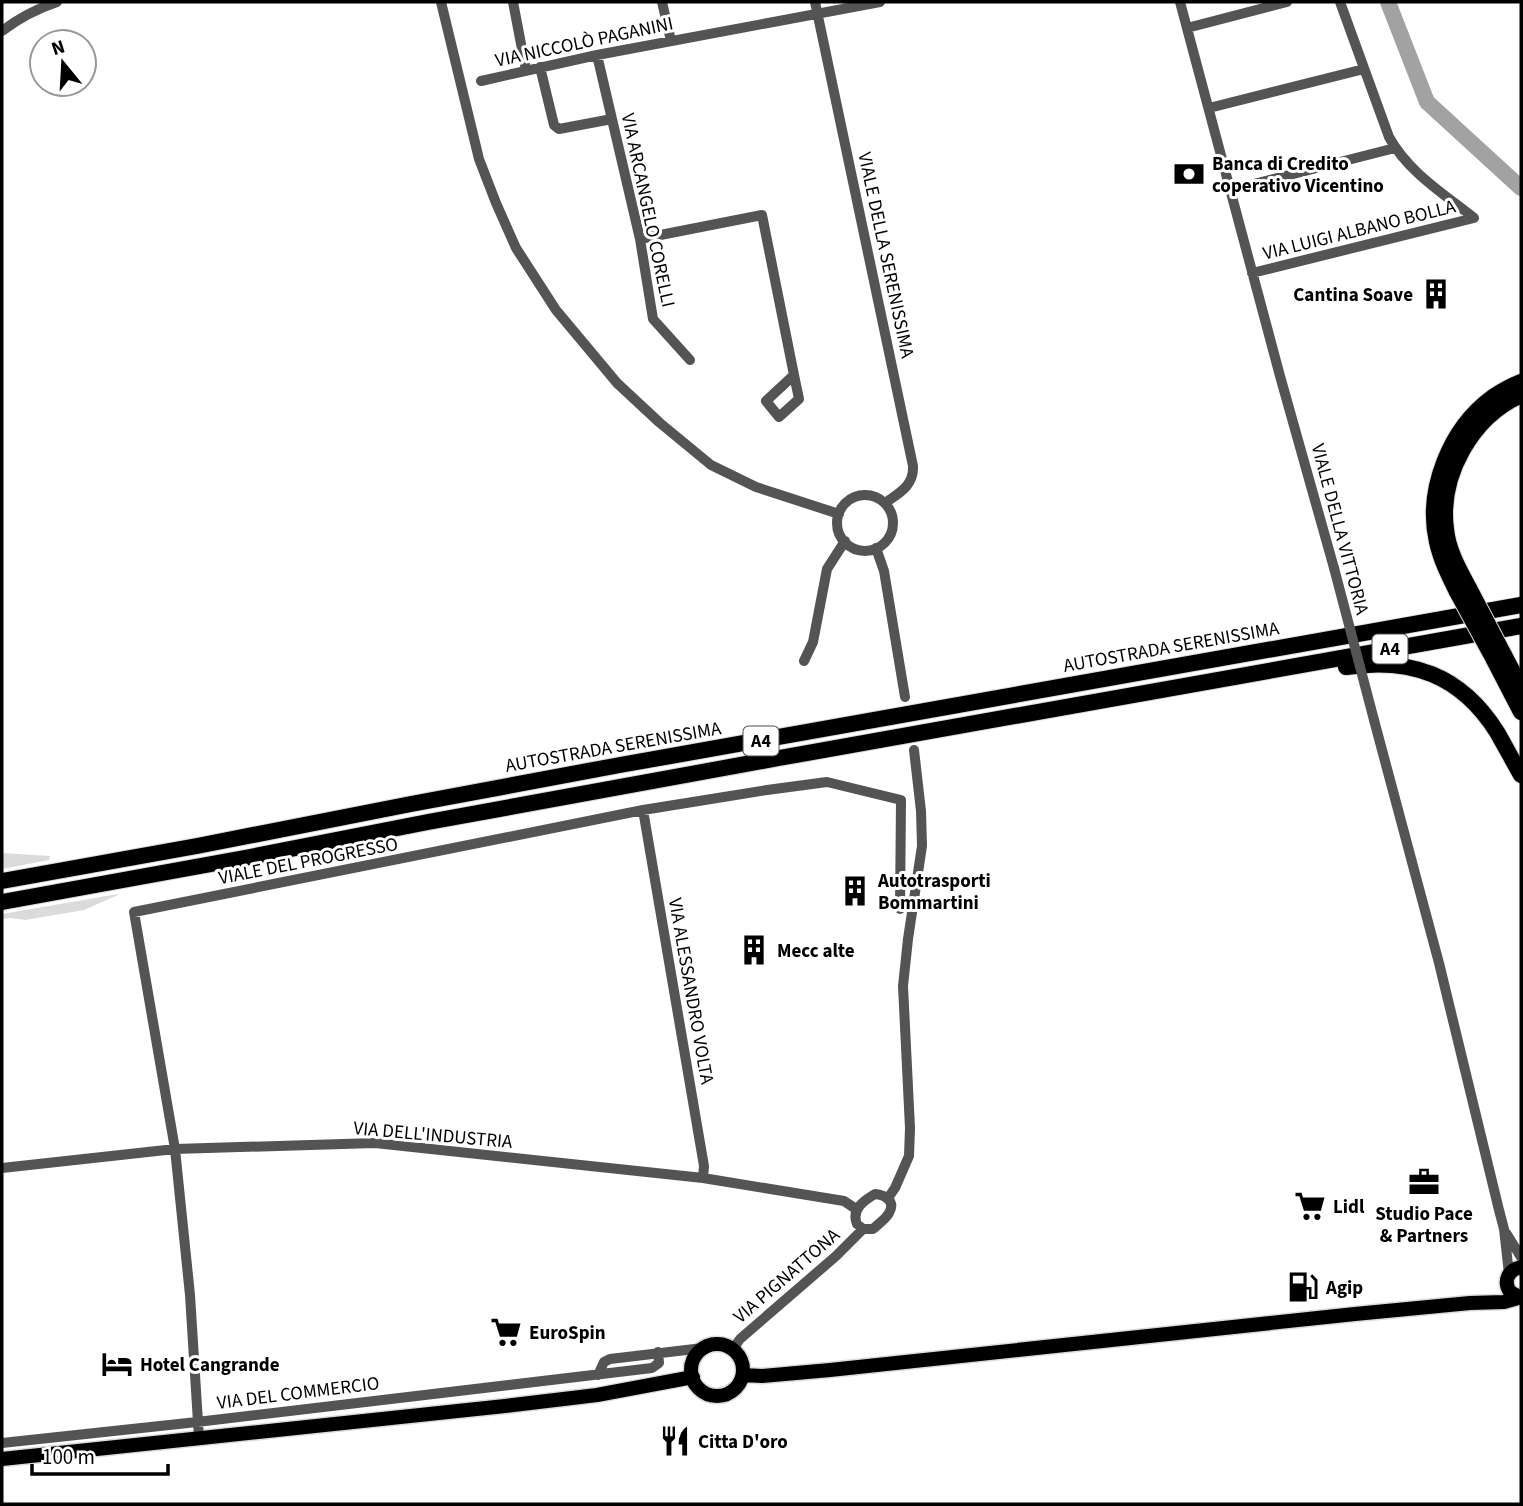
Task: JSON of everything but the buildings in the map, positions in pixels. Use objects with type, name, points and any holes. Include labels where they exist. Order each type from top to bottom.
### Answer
[{"type":"highway","points":[[1521,382],[1492,398],[1478,410],[1455,440],[1441,473],[1435,501],[1434,528],[1446,570],[1463,591],[1498,657],[1521,712]]},
{"type":"highway","points":[[1521,395],[1490,415],[1460,454],[1452,474],[1447,500],[1446,529],[1469,614],[1521,687]]},
{"type":"highway","points":[[1443,619],[1487,602],[1521,594]]},
{"type":"highway","name":"AUTOSTRADA SERENISSIMA","points":[[2,881],[620,765],[1521,605]]},
{"type":"highway","name":"A4","points":[[2,902],[441,819],[1521,626]]},
{"type":"highway","points":[[1260,672],[1307,672],[1385,664],[1410,667],[1437,676],[1462,693],[1481,711],[1496,731],[1521,775]]},
{"type":"main road","points":[[1512,1273],[1506,1284],[1510,1293],[1520,1298]]},
{"type":"main road","points":[[1470,1303],[1492,1293],[1512,1273]]},
{"type":"main road","points":[[743,1375],[830,1370],[1470,1303],[1504,1302],[1520,1298]]},
{"type":"main road","points":[[715,1344],[733,1349],[741,1358],[741,1381],[733,1390],[721,1395],[709,1394],[699,1387],[693,1377],[693,1361],[703,1348],[715,1344]]},
{"type":"main road","points":[[2,1458],[597,1395],[693,1377]]},
{"type":"street","points":[[2,31],[34,10],[57,2]]},
{"type":"street","points":[[441,2],[479,159],[516,248],[556,310],[617,383],[711,465],[757,487],[839,514]]},
{"type":"street","points":[[513,2],[526,70]]},
{"type":"street","points":[[662,2],[671,41]]},
{"type":"street","name":"VIA NICCOLÒ PAGANINI","points":[[481,81],[816,7],[880,2]]},
{"type":"street","name":"VIALE DELLA VITTORIA","points":[[1180,2],[1439,963],[1504,1229],[1512,1273]]},
{"type":"street","points":[[1187,28],[1287,2]]},
{"type":"street","points":[[1230,190],[1395,148],[1340,2]]},
{"type":"street","name":"VIALE DELLA SERENISSIMA","points":[[816,7],[913,470],[909,484],[885,503]]},
{"type":"street","name":"VIA ARCANGELO CORELLI","points":[[597,55],[640,239],[653,319],[690,360]]},
{"type":"street","points":[[540,67],[556,128],[612,119]]},
{"type":"street","points":[[1209,108],[1364,69]]},
{"type":"street","name":"VIA LUIGI ALBANO BOLLA","points":[[1252,273],[1474,218],[1419,174],[1395,148]]},
{"type":"street","points":[[640,239],[762,215],[794,375]]},
{"type":"street","points":[[869,495],[885,503],[893,519],[889,537],[884,544],[859,550],[845,541],[837,524],[843,506],[850,499],[869,495]]},
{"type":"street","points":[[804,661],[813,642],[827,569],[845,541]]},
{"type":"street","points":[[876,548],[884,571],[905,697]]},
{"type":"street","points":[[888,1198],[909,1156],[903,986],[922,846],[914,750]]},
{"type":"street","name":"VIALE DEL PROGRESSO","points":[[199,1438],[190,1295],[175,1149],[134,912],[643,810],[827,782],[901,800],[900,909]]},
{"type":"street","name":"VIA ALESSANDRO VOLTA","points":[[643,810],[704,1166],[703,1178]]},
{"type":"street","name":"VIA DELL'INDUSTRIA","points":[[2,1168],[175,1149],[375,1143],[703,1178],[844,1201],[856,1209]]},
{"type":"street","points":[[875,1194],[888,1198],[891,1204],[889,1214],[873,1229],[860,1227],[855,1219],[856,1209],[875,1194]]},
{"type":"street","name":"VIA PIGNATTONA","points":[[733,1349],[740,1339],[836,1256],[863,1229]]},
{"type":"street","name":"VIALE DELLA VITTORIA","points":[[1504,1229],[1521,1257]]},
{"type":"street","name":"VIA DEL COMMERCIO","points":[[2,1443],[652,1368],[659,1363],[659,1352],[703,1348]]},
{"type":"shaded area","points":[[2,853],[50,856],[49,860],[2,869]]},
{"type":"shaded area","points":[[118,894],[84,910],[25,920],[2,919],[2,914]]},
{"type":"waterway","points":[[1388,2],[1427,102],[1521,188]]},
{"type":"place","name":"Banca di Credito coperativo Vicentino","points":[[1189,174]]},
{"type":"place","name":"Cantina Soave","points":[[1436,294]]},
{"type":"place","name":"Autotrasporti Bommartini","points":[[855,891]]},
{"type":"place","name":"Mecc alte","points":[[754,950]]},
{"type":"place","name":"Studio Pace & Partners","points":[[1424,1182]]},
{"type":"place","name":"Lidl","points":[[1310,1206]]},
{"type":"place","name":"Agip","points":[[1303,1287]]},
{"type":"place","name":"EuroSpin","points":[[506,1332]]},
{"type":"place","name":"Hotel Cangrande","points":[[117,1364]]},
{"type":"place","name":"Citta D'oro","points":[[675,1441]]}]
